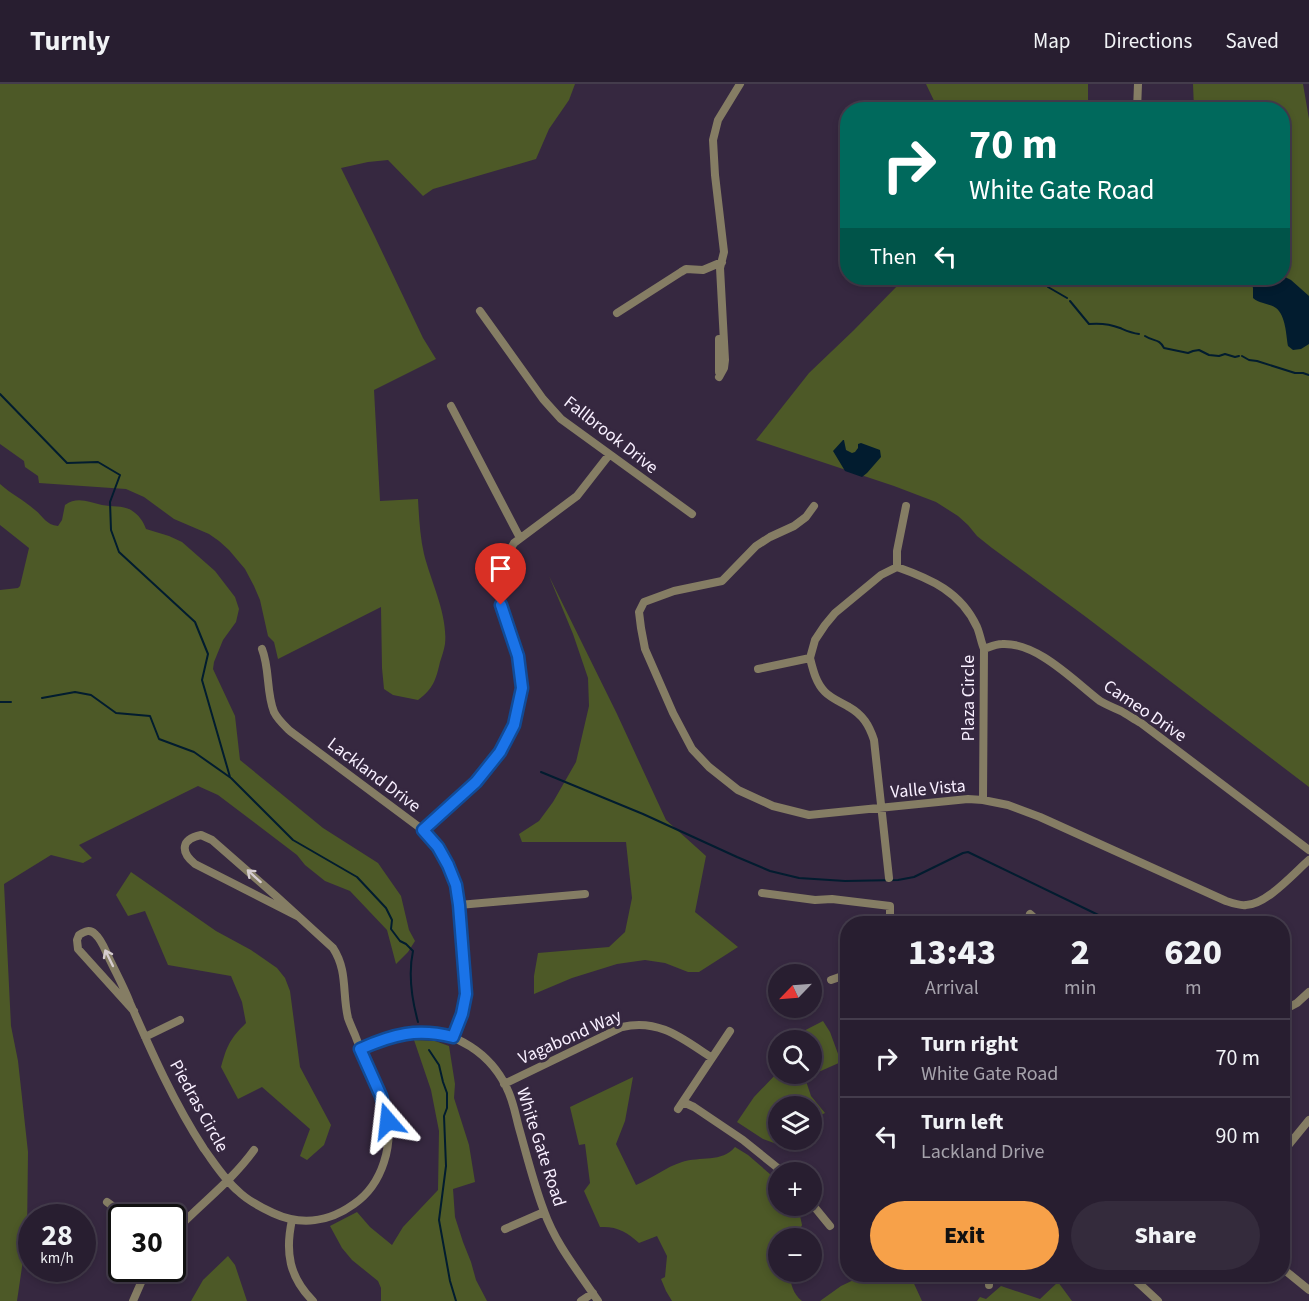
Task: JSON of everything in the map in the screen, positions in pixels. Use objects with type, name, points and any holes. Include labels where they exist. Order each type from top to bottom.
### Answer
[{"type":"street","points":[[719,377],[725,360],[721,265],[724,252],[713,140],[718,120],[740,84]]},
{"type":"street","points":[[1137,102],[1138,84]]},
{"type":"street","points":[[617,313],[686,269],[703,270],[721,265]]},
{"type":"street","name":"Fallbrook Drive","points":[[480,311],[543,399],[561,419],[692,514]]},
{"type":"street","points":[[451,406],[520,538]]},
{"type":"street","points":[[423,830],[476,782],[500,752],[514,725],[522,688],[518,656],[501,605],[499,581],[503,562],[514,543],[577,496],[609,455]]},
{"type":"street","name":"Valle Vista","points":[[814,506],[806,517],[794,526],[756,546],[722,581],[674,591],[644,602],[639,612],[645,649],[673,713],[692,749],[709,767],[738,789],[772,806],[808,815],[968,799],[1008,804],[1226,902],[1246,906],[1271,894],[1309,860]]},
{"type":"street","points":[[889,878],[874,740],[866,721],[859,713],[824,691],[817,681],[810,658],[815,640],[835,613],[881,574],[897,567],[897,551],[906,506]]},
{"type":"street","name":"Plaza Circle","points":[[897,567],[925,576],[942,586],[964,607],[976,626],[984,649],[983,800]]},
{"type":"street","name":"Cameo Drive","points":[[984,649],[998,644],[1019,646],[1058,666],[1104,703],[1141,723],[1309,850]]},
{"type":"street","name":"Lackland Drive","points":[[262,649],[266,660],[271,702],[275,714],[282,723],[423,830],[438,847],[448,865],[456,885],[459,905],[466,994],[462,1014],[453,1037]]},
{"type":"street","points":[[758,669],[810,658]]},
{"type":"street","name":"Piedras Circle","points":[[134,1011],[78,949],[79,935],[88,931],[96,934],[102,943],[184,1117],[228,1181],[247,1199],[270,1212],[292,1220],[312,1221],[333,1216],[354,1204],[380,1175],[388,1145],[388,1121],[381,1096],[348,1019],[343,972],[338,956],[333,948],[212,840],[201,835],[185,842],[184,850],[195,864],[297,916]]},
{"type":"street","points":[[762,893],[890,906],[890,916]]},
{"type":"street","points":[[459,905],[585,894]]},
{"type":"street","points":[[831,980],[840,977]]},
{"type":"street","points":[[1290,1007],[1309,992]]},
{"type":"street","points":[[145,1037],[180,1020]]},
{"type":"street","name":"Vagabond Way","points":[[504,1084],[622,1027],[631,1025],[664,1029],[712,1058]]},
{"type":"street","points":[[730,1031],[680,1106],[694,1107],[743,1140],[770,1162]]},
{"type":"street","name":"White Gate Road","points":[[360,1049],[390,1037],[413,1032],[453,1037],[483,1056],[495,1069],[513,1105],[544,1212],[569,1259],[598,1301]]},
{"type":"street","points":[[1290,1143],[1309,1120]]},
{"type":"street","points":[[186,1218],[228,1181],[254,1150]]},
{"type":"street","points":[[505,1229],[544,1212]]},
{"type":"street","points":[[822,1216],[830,1226]]},
{"type":"street","points":[[292,1220],[288,1244],[290,1262],[295,1277],[313,1301]]},
{"type":"street","points":[[1290,1275],[1309,1290]]},
{"type":"street","points":[[133,1301],[141,1282]]},
{"type":"street","points":[[1138,1282],[1158,1301]]},
{"type":"street","points":[[581,1301],[593,1293]]},
{"type":"green space","points":[[0,84],[575,84],[569,100],[549,129],[536,159],[433,189],[423,196],[388,160],[341,168],[423,338],[436,359],[374,390],[380,501],[418,499],[424,554],[444,622],[445,644],[437,674],[433,684],[418,700],[393,695],[384,689],[381,607],[278,659],[274,642],[268,636],[260,600],[254,586],[245,569],[219,541],[209,534],[174,519],[144,497],[126,489],[39,483],[38,476],[25,467],[24,461],[0,444]]},
{"type":"green space","points":[[926,84],[1088,84],[1088,102],[935,102]]},
{"type":"green space","points":[[1193,84],[1303,84],[1309,119],[1309,787],[992,548],[958,516],[936,502],[756,440],[809,373],[898,285],[1290,285],[1290,102],[1194,102]]},
{"type":"green space","points":[[0,484],[31,506],[48,522],[58,526],[62,520],[65,505],[70,502],[83,500],[128,508],[138,516],[146,529],[182,542],[215,571],[235,597],[239,609],[236,622],[223,640],[213,669],[235,716],[240,760],[323,828],[378,863],[401,896],[409,930],[415,941],[396,964],[387,930],[350,891],[325,881],[305,865],[297,855],[218,795],[198,786],[79,845],[92,858],[83,863],[51,855],[4,884],[11,1026],[18,1061],[28,1152],[27,1204],[18,1204],[20,1282],[17,1301],[0,1301],[0,590],[20,586],[29,548],[0,525]]},
{"type":"green space","points":[[549,576],[666,820],[706,856],[695,912],[738,947],[699,972],[688,972],[665,963],[645,960],[617,964],[572,978],[534,994],[538,953],[609,947],[625,932],[632,898],[626,842],[522,842],[519,834],[539,821],[576,762],[589,706],[588,678]]},
{"type":"green space","points":[[131,872],[216,931],[251,950],[277,968],[285,978],[290,991],[300,1067],[331,1125],[324,1145],[307,1160],[300,1156],[310,1129],[262,1087],[238,1099],[221,1067],[230,1043],[246,1023],[242,1002],[231,976],[168,965],[145,911],[128,916],[116,895]]},
{"type":"green space","points":[[823,1021],[830,1032],[840,1062],[822,1070],[822,1030],[806,1030]]},
{"type":"green space","points":[[414,1040],[435,1041],[449,1046],[455,1084],[454,1098],[469,1145],[475,1182],[453,1189],[455,1217],[476,1280],[487,1301],[381,1301],[381,1288],[378,1281],[352,1260],[342,1248],[330,1226],[357,1212],[370,1227],[392,1245],[403,1227],[438,1190],[439,1131],[431,1090]]},
{"type":"green space","points":[[633,1077],[625,1121],[616,1144],[636,1185],[676,1164],[724,1155],[735,1147],[748,1155],[768,1172],[768,1216],[800,1216],[801,1228],[768,1228],[768,1282],[792,1282],[796,1295],[802,1301],[672,1301],[661,1279],[665,1277],[667,1256],[657,1236],[639,1243],[621,1230],[600,1227],[584,1191],[590,1183],[585,1144],[579,1145],[570,1107]]},
{"type":"green space","points":[[768,1082],[807,1084],[811,1096],[768,1096],[768,1141],[737,1122],[754,1097]]},
{"type":"green space","points":[[228,1256],[235,1265],[247,1301],[191,1301],[203,1280]]},
{"type":"green space","points":[[849,1282],[913,1282],[922,1301],[820,1301]]},
{"type":"green space","points":[[1058,1282],[1072,1301],[977,1301],[980,1297],[986,1299],[1001,1286],[1040,1299]]},
{"type":"water","points":[[1290,280],[1309,296],[1309,344],[1301,349],[1293,350],[1288,346],[1285,326],[1279,311],[1253,298],[1252,285],[1290,285]]},
{"type":"water","points":[[843,440],[846,450],[852,453],[861,443],[880,450],[881,457],[862,477],[845,471],[833,451]]},
{"type":"waterway","points":[[1048,287],[1067,298]]},
{"type":"waterway","points":[[1070,301],[1089,324],[1109,325],[1139,334]]},
{"type":"waterway","points":[[1145,336],[1158,341],[1164,348],[1188,353],[1199,350],[1209,355],[1239,356]]},
{"type":"waterway","points":[[1242,356],[1249,360],[1309,375]]},
{"type":"waterway","points":[[0,394],[67,463],[98,462],[120,475],[110,502],[111,530],[119,552],[195,622],[208,654],[202,680],[230,777]]},
{"type":"waterway","points":[[42,698],[75,692],[91,695],[116,713],[150,716],[159,739],[194,752],[231,778],[293,840],[357,877],[386,908],[392,920],[391,929],[400,941],[413,951],[411,987],[418,1022]]},
{"type":"waterway","points":[[0,702],[11,702]]},
{"type":"waterway","points":[[541,772],[643,814],[770,871],[799,878],[845,881],[898,880],[914,877],[968,852],[1100,916]]},
{"type":"waterway","points":[[429,1050],[439,1065],[447,1093],[447,1108],[444,1116],[446,1166],[439,1220],[456,1301]]},
{"type":"route","points":[[388,1121],[386,1108],[360,1049],[398,1034],[413,1032],[430,1032],[453,1037],[464,1005],[466,994],[456,885],[438,847],[423,830],[476,782],[500,752],[514,725],[522,688],[518,656],[501,605]]}]
